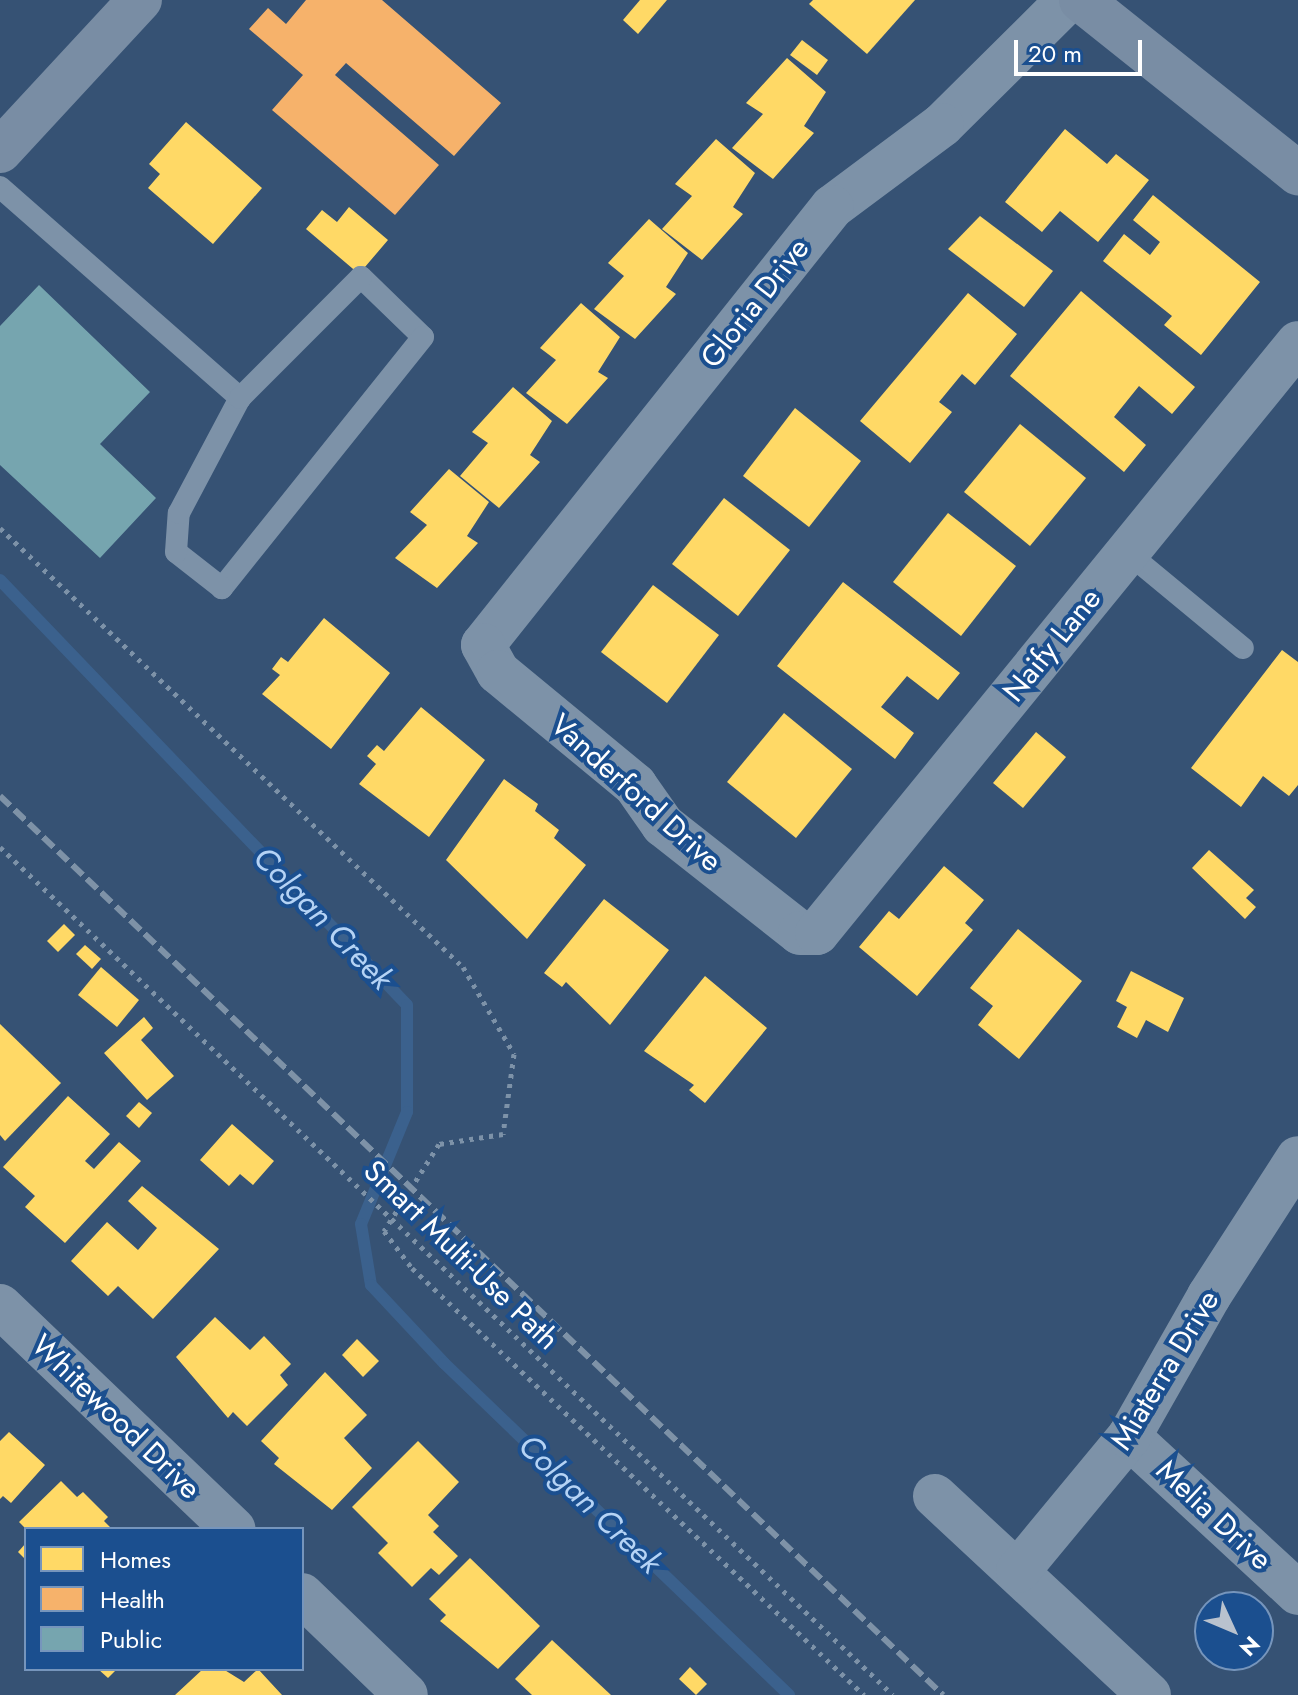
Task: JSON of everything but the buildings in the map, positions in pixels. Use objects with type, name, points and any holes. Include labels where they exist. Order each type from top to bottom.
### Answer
[{"type":"main road","points":[[0,151],[140,0]]},
{"type":"main road","points":[[1081,0],[1298,173]]},
{"type":"street","name":"Gloria Drive","points":[[483,645],[832,207],[942,125],[1068,0]]},
{"type":"street","name":"Naify Lane","points":[[800,933],[817,933],[1298,343]]},
{"type":"street","name":"Vanderford Drive","points":[[483,645],[498,672],[635,785],[663,825],[800,933]]},
{"type":"street","name":"Miaterra Drive","points":[[1018,1571],[1129,1437],[1209,1296],[1298,1158]]},
{"type":"street","name":"Whitewood Drive","points":[[0,1306],[231,1527]]},
{"type":"street","name":"Melia Drive","points":[[1129,1437],[1298,1593]]},
{"type":"street","points":[[935,1496],[1149,1695]]},
{"type":"street","points":[[304,1597],[406,1695]]},
{"type":"lane","points":[[0,187],[240,398]]},
{"type":"lane","points":[[361,277],[423,337],[222,588],[176,552],[179,513],[240,398],[361,277]]},
{"type":"lane","points":[[1128,553],[1243,648]]},
{"type":"path","points":[[0,528],[463,967],[514,1054],[503,1134],[439,1144],[384,1231],[412,1268],[864,1695]]},
{"type":"path","name":"Smart Multi-Use Path","points":[[0,847],[893,1695]]},
{"type":"waterway","name":"Colgan Creek","points":[[0,580],[407,1005],[407,1112],[361,1224],[371,1285],[444,1363],[789,1695]]},
{"type":"railway","points":[[0,796],[943,1695]]}]
